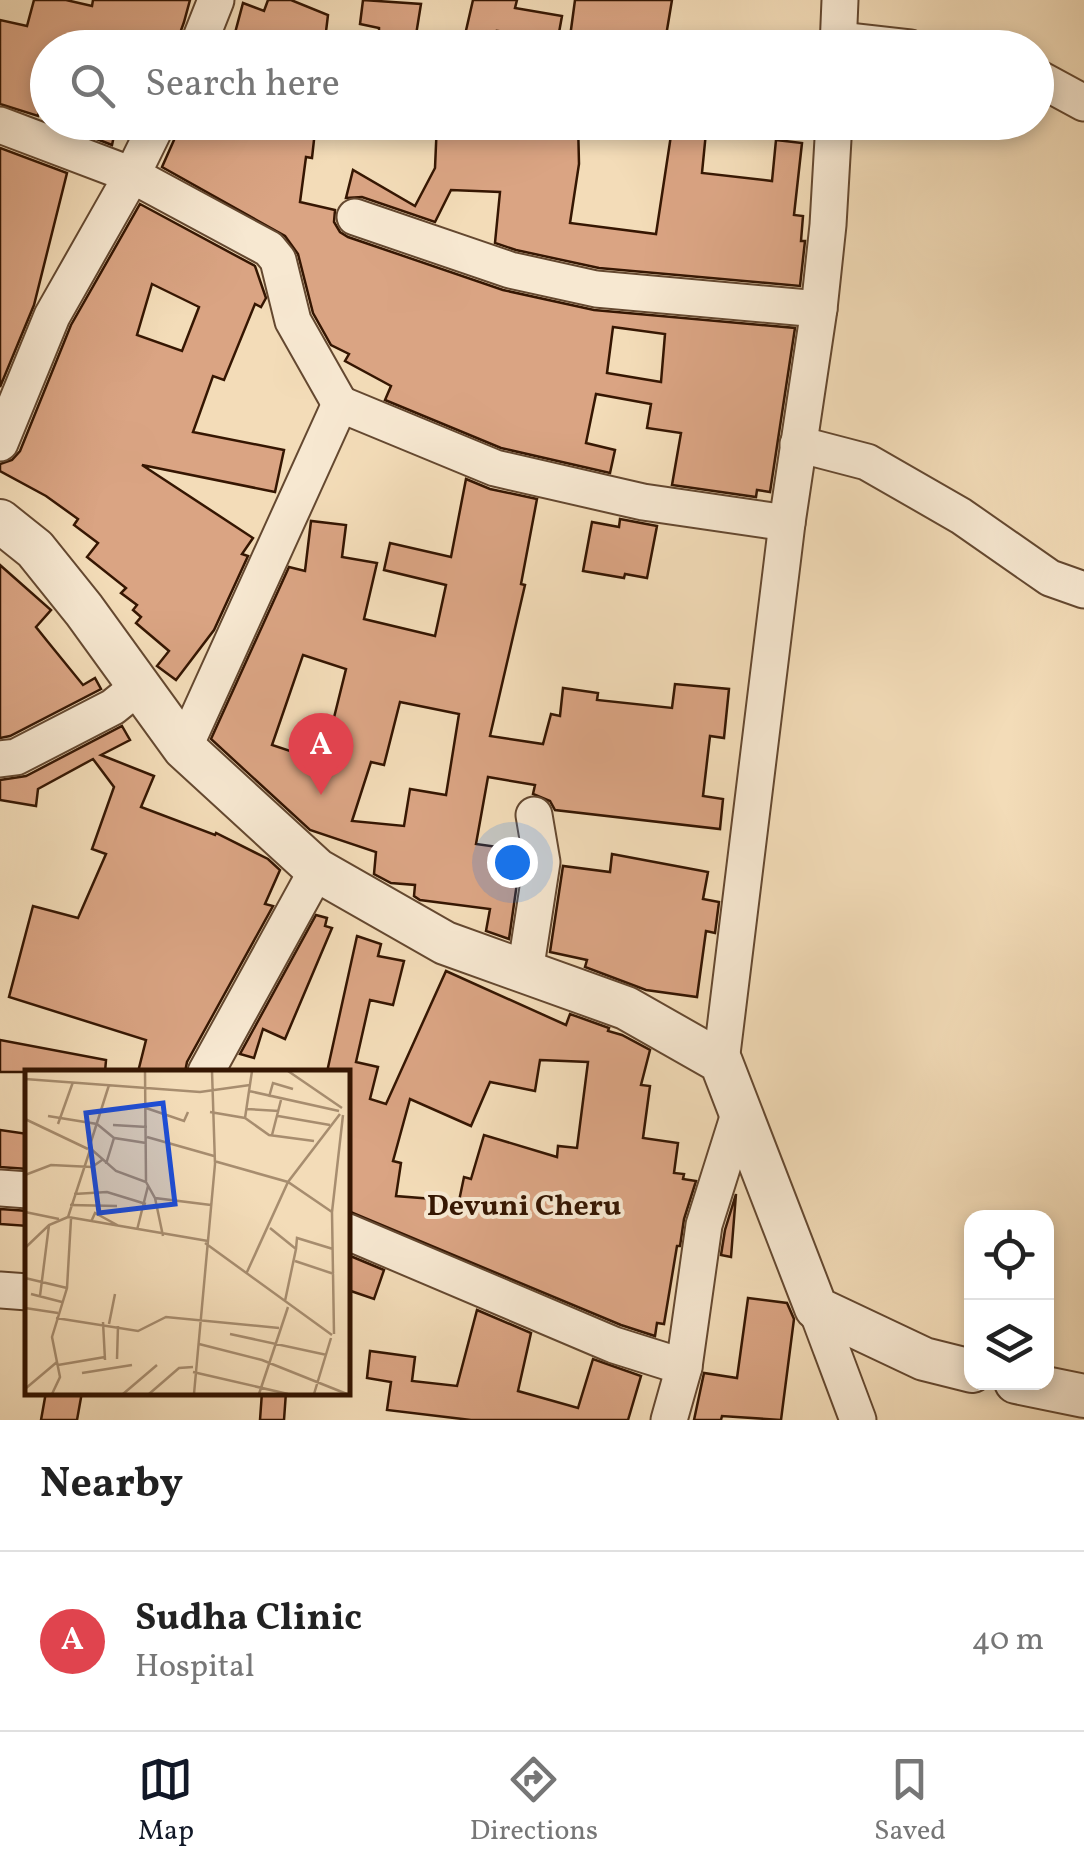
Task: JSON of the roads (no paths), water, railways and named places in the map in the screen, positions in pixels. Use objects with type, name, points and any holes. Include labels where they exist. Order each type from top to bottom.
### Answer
[{"type":"street","points":[[204,30],[216,0]]},
{"type":"street","points":[[839,30],[840,0]]},
{"type":"street","points":[[1054,87],[1084,103]]},
{"type":"street","points":[[0,125],[30,136]]},
{"type":"street","points":[[40,140],[132,175],[268,249],[278,260],[293,321],[340,404],[495,468],[642,502],[787,523]]},
{"type":"street","points":[[0,443],[52,316],[149,140]]},
{"type":"street","points":[[833,140],[819,309],[787,523],[720,1062],[858,1420]]},
{"type":"street","points":[[355,217],[510,270],[596,288],[819,309]]},
{"type":"street","points":[[184,748],[340,404]]},
{"type":"street","points":[[798,444],[866,462],[961,516],[1050,578],[1084,590]]},
{"type":"street","points":[[0,522],[35,548],[184,748],[317,870],[445,943],[626,1008],[720,1062]]},
{"type":"street","points":[[0,759],[16,758],[113,707],[139,686]]},
{"type":"street","points":[[525,972],[542,862],[534,814]]},
{"type":"street","points":[[207,1070],[317,870]]},
{"type":"street","points":[[669,1420],[684,1368],[704,1225],[739,1114]]},
{"type":"street","points":[[0,1188],[25,1190]]},
{"type":"street","points":[[350,1233],[614,1345],[684,1368]]},
{"type":"street","points":[[0,1290],[25,1292]]},
{"type":"street","points":[[816,1308],[924,1359],[964,1370]]},
{"type":"street","points":[[1054,1390],[1084,1396]]},
{"type":"place","name":"Sudha Clinic","points":[[321,795]]},
{"type":"district","name":"Devuni Cheru","points":[[524,1205]]}]
